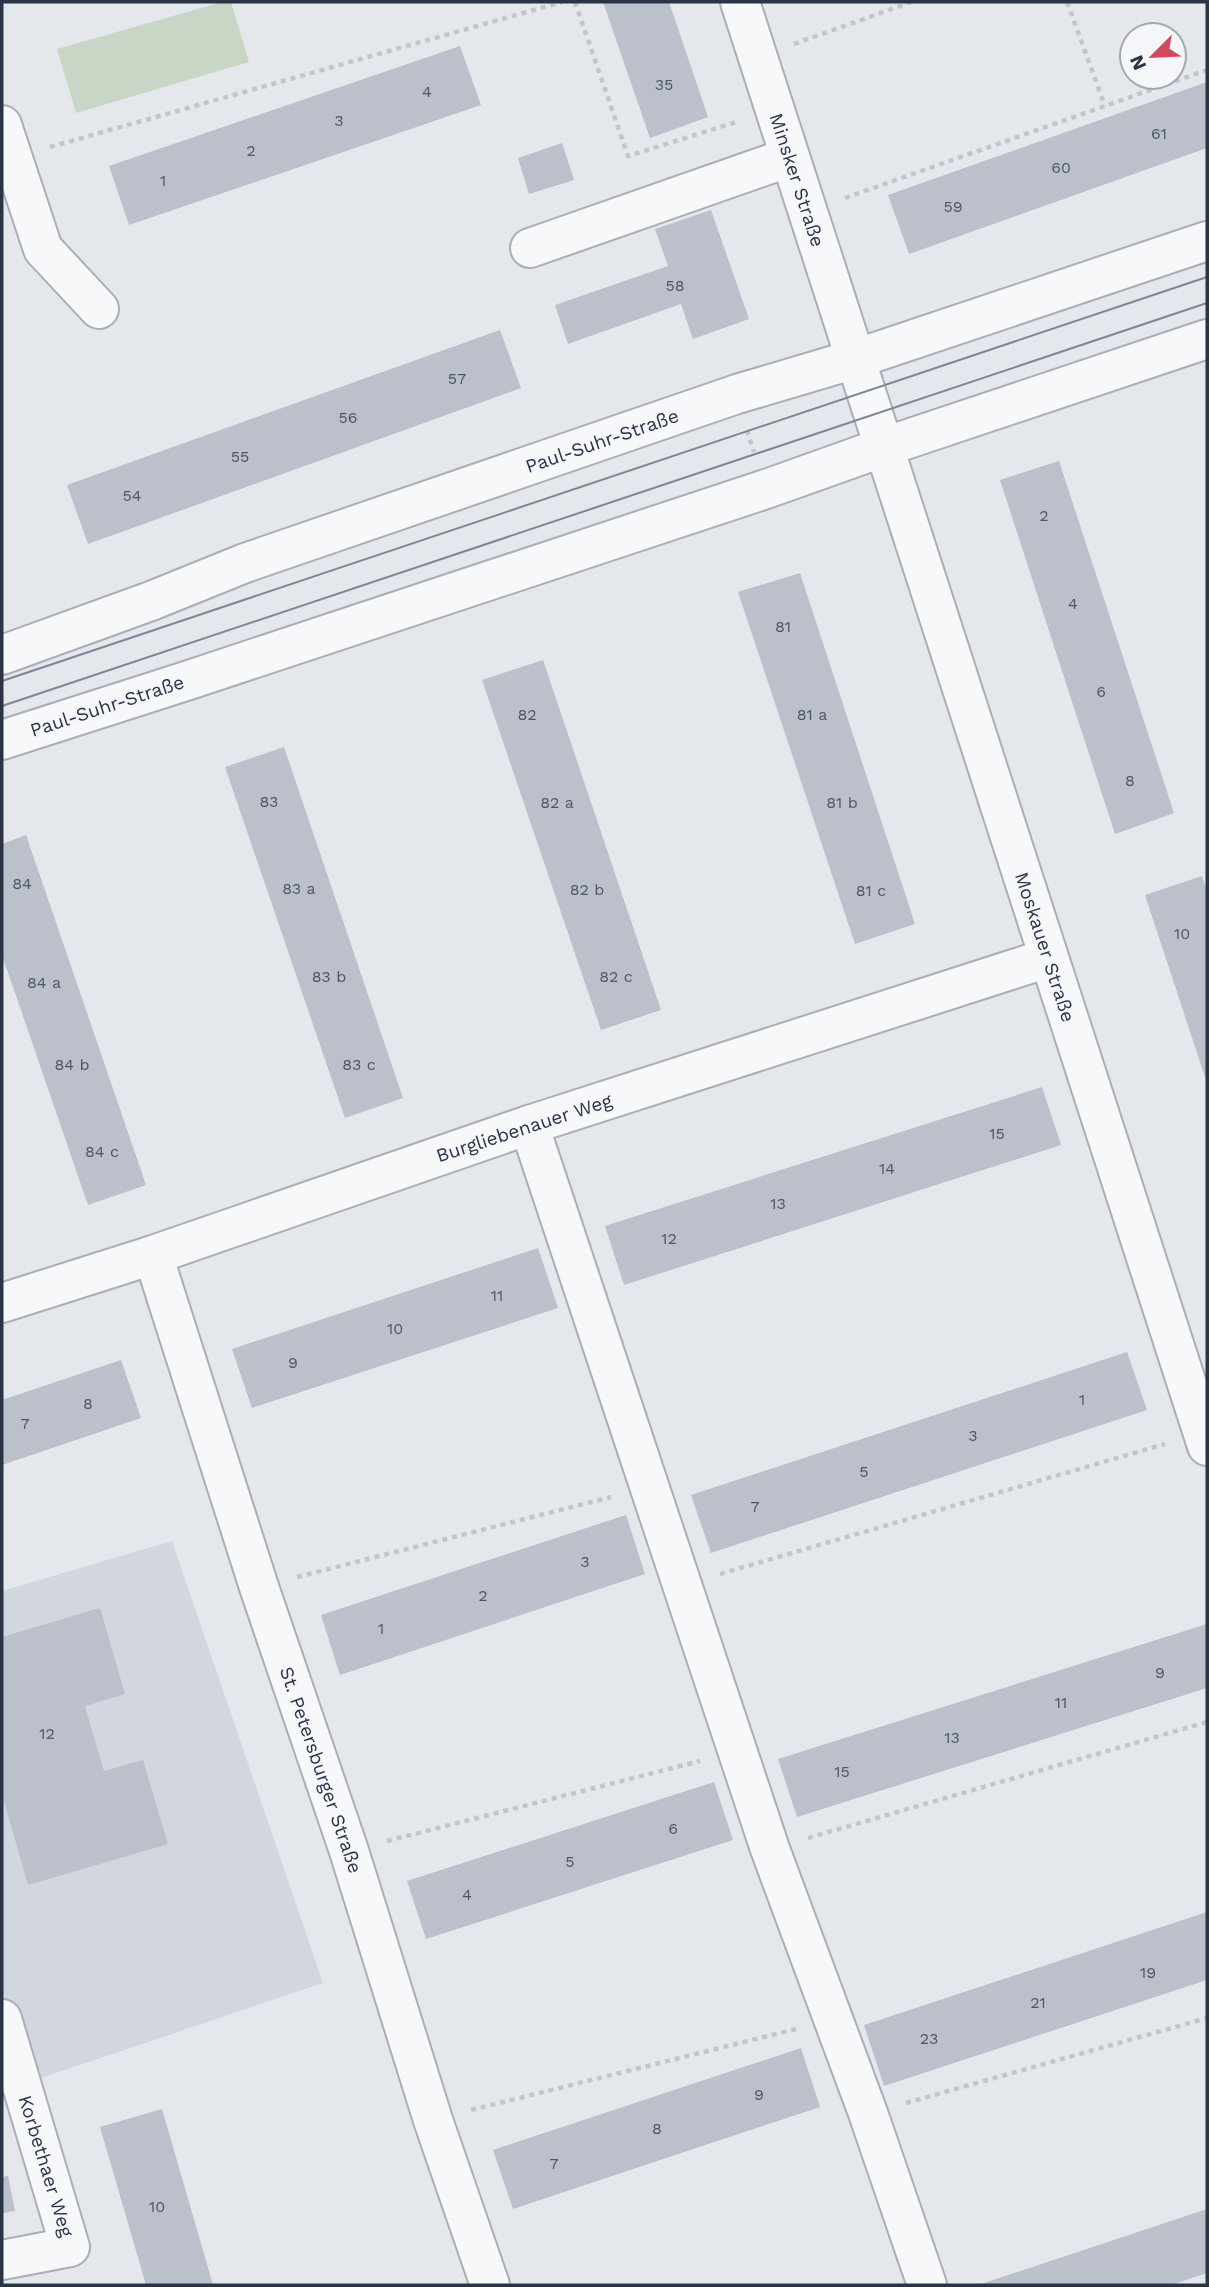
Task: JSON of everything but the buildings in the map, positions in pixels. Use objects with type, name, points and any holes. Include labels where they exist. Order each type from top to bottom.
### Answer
[{"type":"street","name":"Minsker Straße","points":[[740,2],[884,447]]},
{"type":"street","points":[[7,141],[43,249],[99,309]]},
{"type":"street","points":[[530,248],[790,157]]},
{"type":"street","name":"Paul-Suhr-Straße","points":[[2,655],[245,563],[737,394],[855,359],[1207,241]]},
{"type":"street","name":"Paul-Suhr-Straße","points":[[2,740],[766,489],[1207,340]]},
{"type":"street","name":"Moskauer Straße","points":[[884,447],[1205,1440]]},
{"type":"street","name":"Burgliebenauer Weg","points":[[2,1303],[153,1255],[529,1125],[1048,958]]},
{"type":"street","points":[[529,1125],[770,1849],[868,2113],[927,2285]]},
{"type":"street","name":"St. Petersburger Straße","points":[[153,1255],[259,1587],[349,1851],[433,2120],[489,2285]]},
{"type":"street","name":"Korbethaer Weg","points":[[2,2019],[70,2247],[2,2260]]},
{"type":"path","points":[[7,141],[562,2]]},
{"type":"path","points":[[575,2],[628,156],[740,121]]},
{"type":"path","points":[[793,45],[911,2]]},
{"type":"path","points":[[1067,2],[1105,106]]},
{"type":"path","points":[[844,198],[1207,70]]},
{"type":"path","points":[[737,394],[766,489]]},
{"type":"path","points":[[682,1585],[1205,1440]]},
{"type":"path","points":[[259,1587],[650,1487]]},
{"type":"path","points":[[770,1849],[1207,1722]]},
{"type":"path","points":[[349,1851],[738,1751]]},
{"type":"path","points":[[868,2113],[1207,2018]]},
{"type":"path","points":[[433,2120],[832,2020]]},
{"type":"shaded area","points":[[172,1541],[323,1983],[23,2084],[2,2014],[2,1591]]},
{"type":"green space","points":[[222,2],[231,2],[249,62],[76,113],[57,49]]},
{"type":"tram line","points":[[2,681],[1207,277]]},
{"type":"tram line","points":[[2,706],[1207,303]]}]
